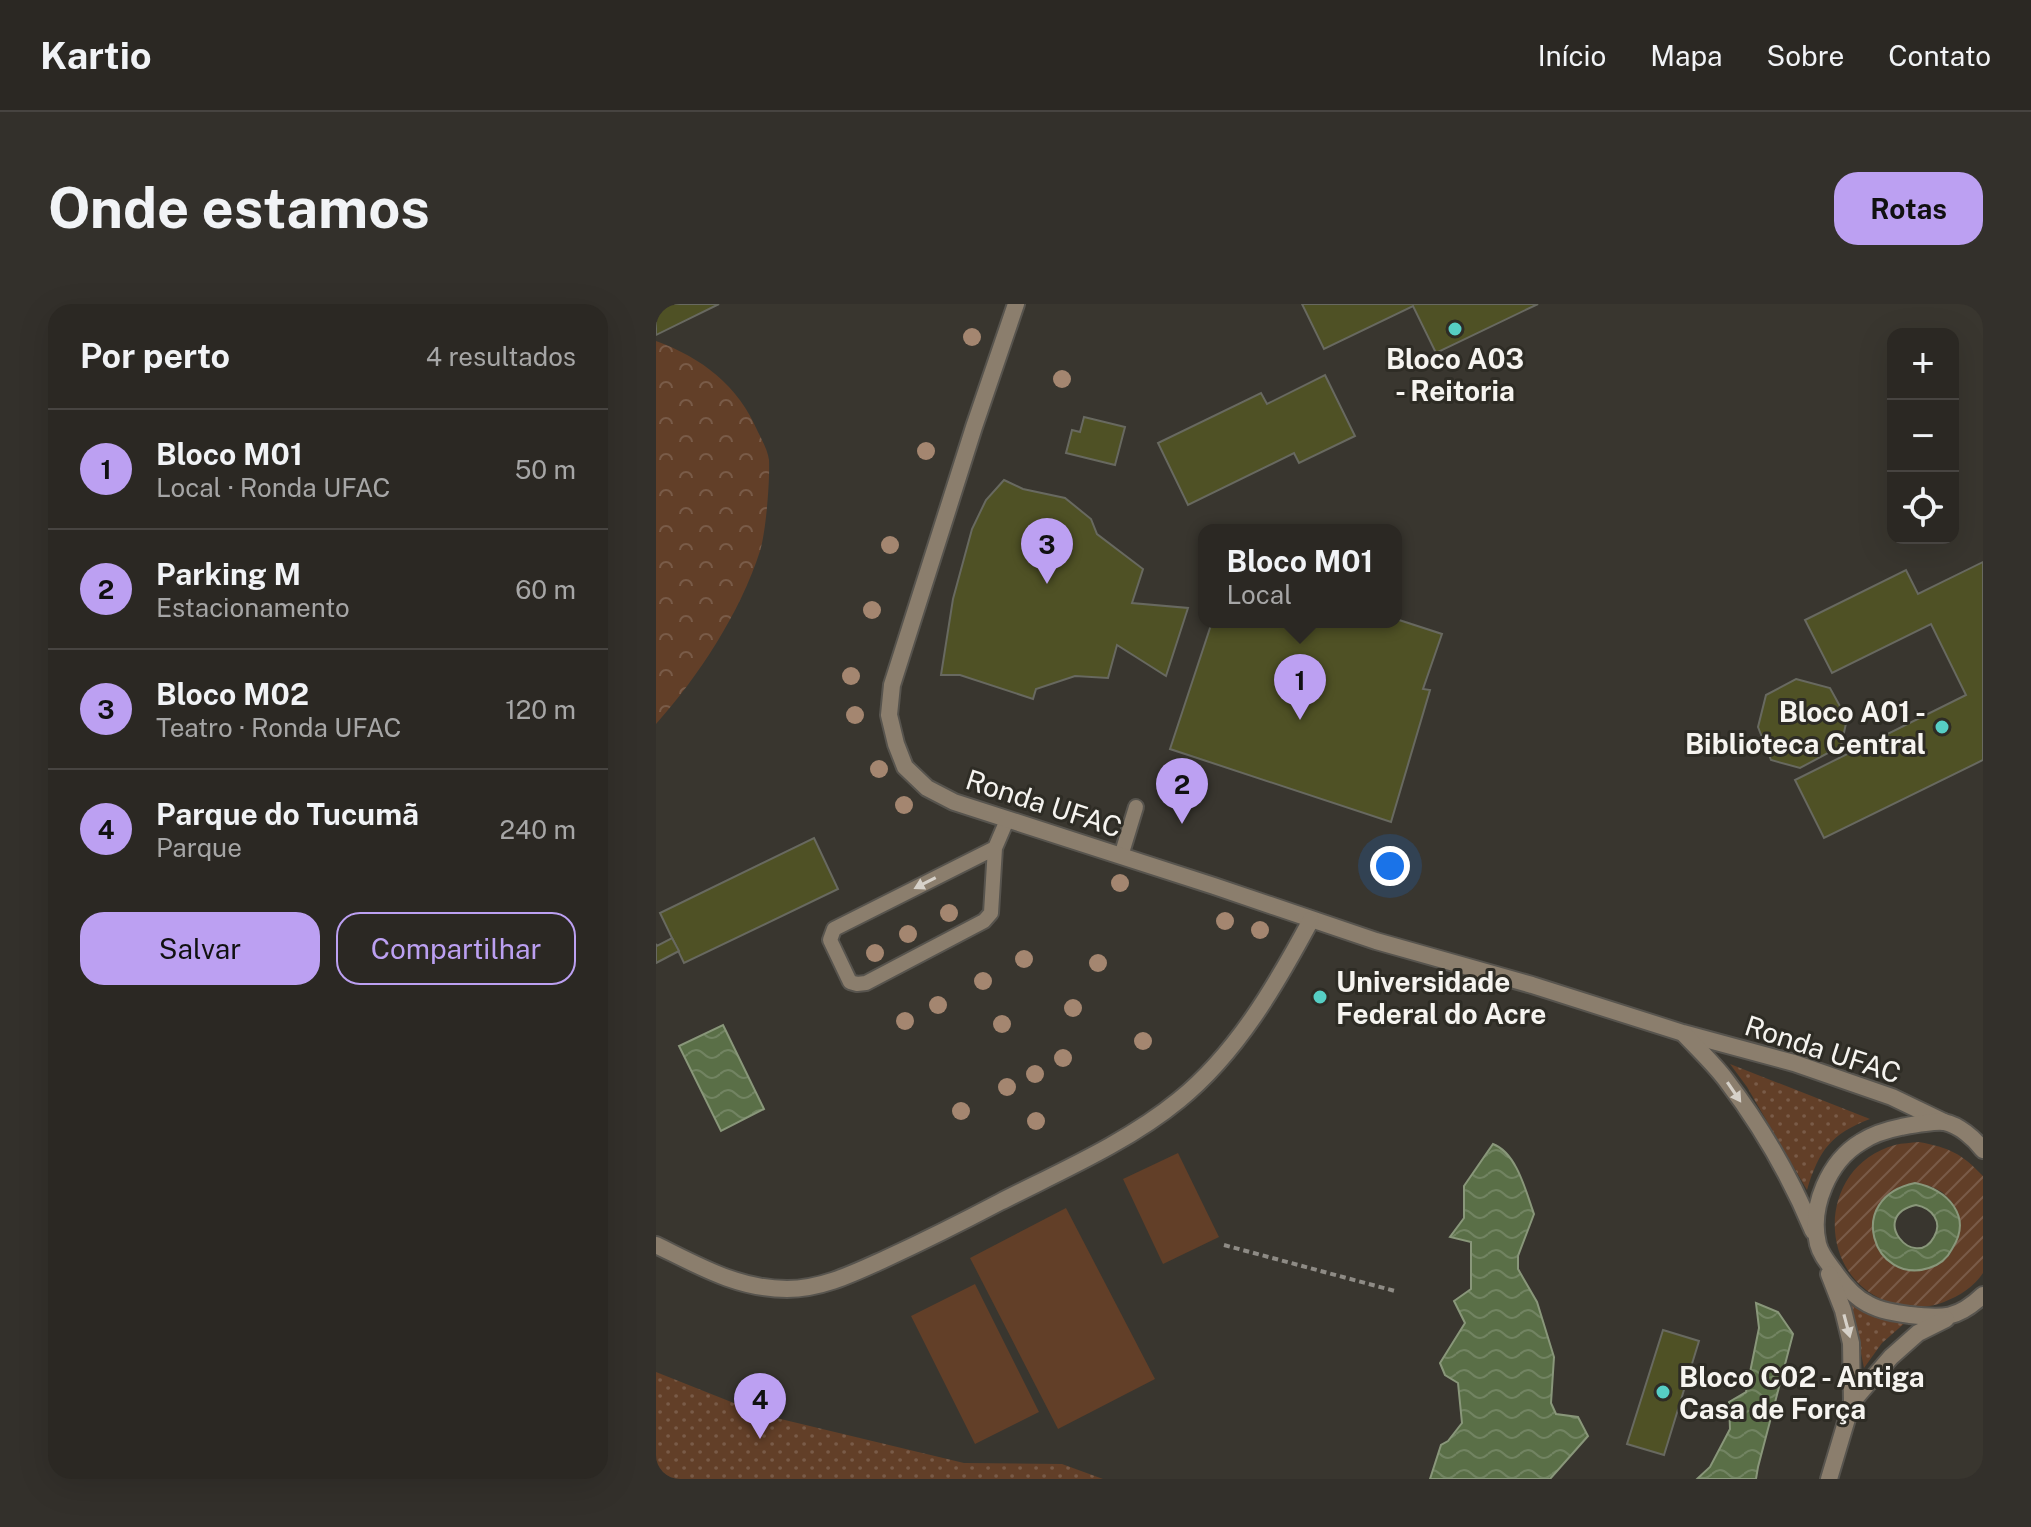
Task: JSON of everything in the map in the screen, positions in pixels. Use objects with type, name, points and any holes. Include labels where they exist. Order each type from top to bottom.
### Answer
[{"type":"street","name":"Ronda UFAC","points":[[1016,304],[892,685],[889,715],[896,744],[905,767],[927,788],[954,802],[1376,941],[1794,1063],[1892,1097],[1977,1137]]},
{"type":"street","points":[[656,1245],[749,1286],[789,1289],[824,1284],[928,1239],[1134,1132],[1179,1100],[1217,1064],[1256,1014],[1311,920]]},
{"type":"street","name":"Ronda UFAC","points":[[1683,1033],[1725,1078],[1768,1141],[1804,1210],[1843,1310],[1851,1343],[1852,1402]]},
{"type":"street","points":[[1944,1122],[1884,1131],[1858,1143],[1838,1162],[1823,1186],[1816,1214],[1820,1248],[1846,1287],[1867,1304],[1890,1312],[1953,1316]]},
{"type":"street","points":[[1977,1137],[1983,1150]]},
{"type":"street","points":[[1829,1479],[1852,1402],[1891,1357],[1918,1333],[1980,1300]]},
{"type":"lane","points":[[1121,856],[1136,807]]},
{"type":"lane","points":[[995,848],[834,929],[830,940],[850,982],[866,983],[984,921],[991,913],[995,848],[1007,820]]},
{"type":"path","points":[[1224,1245],[1395,1291]]},
{"type":"green space","points":[[656,341],[689,356],[729,387],[750,415],[768,457],[769,469],[762,542],[752,574],[730,620],[703,665],[656,724]]},
{"type":"green space","points":[[1730,1064],[1870,1119],[1845,1131],[1828,1145],[1816,1164],[1807,1190],[1747,1087]]},
{"type":"green space","points":[[1919,1142],[1954,1153],[1983,1176],[1983,1273],[1971,1287],[1955,1297],[1920,1307],[1896,1304],[1869,1292],[1850,1274],[1839,1251],[1835,1225],[1838,1200],[1850,1176],[1868,1157],[1895,1145]],"holes":[[[1901,1186],[1930,1186],[1952,1202],[1956,1243],[1949,1256],[1884,1257],[1879,1204]]]},
{"type":"green space","points":[[1178,1153],[1219,1237],[1163,1264],[1123,1179]]},
{"type":"green space","points":[[1066,1208],[1155,1379],[1058,1429],[970,1258]]},
{"type":"green space","points":[[975,1284],[1039,1412],[975,1444],[911,1316]]},
{"type":"green space","points":[[1849,1295],[1906,1322],[1882,1343],[1864,1368]]},
{"type":"green space","points":[[656,1372],[764,1415],[964,1463],[1062,1464],[1103,1479],[656,1479]]},
{"type":"water","points":[[723,1025],[764,1109],[721,1131],[679,1046]]},
{"type":"water","points":[[1493,1144],[1514,1164],[1534,1214],[1518,1256],[1518,1269],[1537,1302],[1554,1357],[1551,1403],[1556,1414],[1578,1417],[1588,1436],[1550,1479],[1430,1479],[1441,1445],[1462,1423],[1458,1383],[1445,1375],[1440,1363],[1465,1323],[1454,1301],[1471,1289],[1471,1242],[1450,1237],[1464,1218],[1464,1186]]},
{"type":"water","points":[[1915,1183],[1938,1191],[1954,1206],[1960,1226],[1958,1237],[1945,1259],[1929,1268],[1910,1270],[1893,1264],[1881,1253],[1874,1238],[1873,1221],[1879,1205],[1893,1192]],"holes":[[[1916,1205],[1931,1212],[1937,1226],[1934,1237],[1926,1246],[1916,1248],[1900,1238],[1895,1229],[1895,1220],[1902,1211]]]},
{"type":"water","points":[[1756,1303],[1778,1312],[1793,1334],[1756,1479],[1697,1479],[1710,1467],[1730,1429],[1729,1402],[1746,1392],[1759,1328]]},
{"type":"building","points":[[656,304],[719,304],[656,335]]},
{"type":"building","name":"Bloco A03 - Reitoria","points":[[1302,304],[1538,304],[1436,353],[1413,306],[1324,349]]},
{"type":"building","points":[[1325,375],[1355,436],[1299,463],[1294,453],[1188,505],[1158,443],[1261,393],[1267,404]]},
{"type":"building","points":[[1084,417],[1125,427],[1115,465],[1066,453],[1072,430],[1080,432]]},
{"type":"building","points":[[1004,480],[1023,489],[1065,498],[1091,519],[1097,534],[1143,569],[1132,603],[1188,608],[1166,676],[1117,645],[1108,678],[1075,676],[1036,689],[1033,699],[960,675],[941,675],[953,599],[972,529],[986,500]]},
{"type":"building","name":"Bloco A01 - Biblioteca Central","points":[[1983,562],[1983,760],[1824,838],[1795,780],[1966,695],[1931,624],[1832,673],[1805,620],[1906,570],[1918,594]]},
{"type":"building","points":[[1402,621],[1442,634],[1423,689],[1430,690],[1391,822],[1170,749],[1210,628],[1402,628]]},
{"type":"building","points":[[1796,679],[1830,688],[1847,719],[1841,746],[1800,768],[1771,760],[1758,727],[1766,695]]},
{"type":"building","points":[[814,838],[838,889],[684,963],[660,913]]},
{"type":"building","points":[[672,938],[679,951],[656,963],[656,944]]},
{"type":"building","name":"Bloco C02 - Antiga Casa de Força","points":[[1663,1330],[1699,1341],[1664,1455],[1627,1444]]},
{"type":"place","name":"Bloco A03 - Reitoria","points":[[1455,329]]},
{"type":"place","name":"Bloco M02","points":[[1047,584]]},
{"type":"place","name":"Bloco M01","points":[[1300,720]]},
{"type":"place","name":"Bloco A01 - Biblioteca Central","points":[[1942,727]]},
{"type":"place","name":"Parking M","points":[[1182,824]]},
{"type":"place","name":"Universidade Federal do Acre","points":[[1320,997]]},
{"type":"place","name":"Bloco C02 - Antiga Casa de Força","points":[[1663,1392]]},
{"type":"place","name":"Parque do Tucumã","points":[[760,1439]]}]
